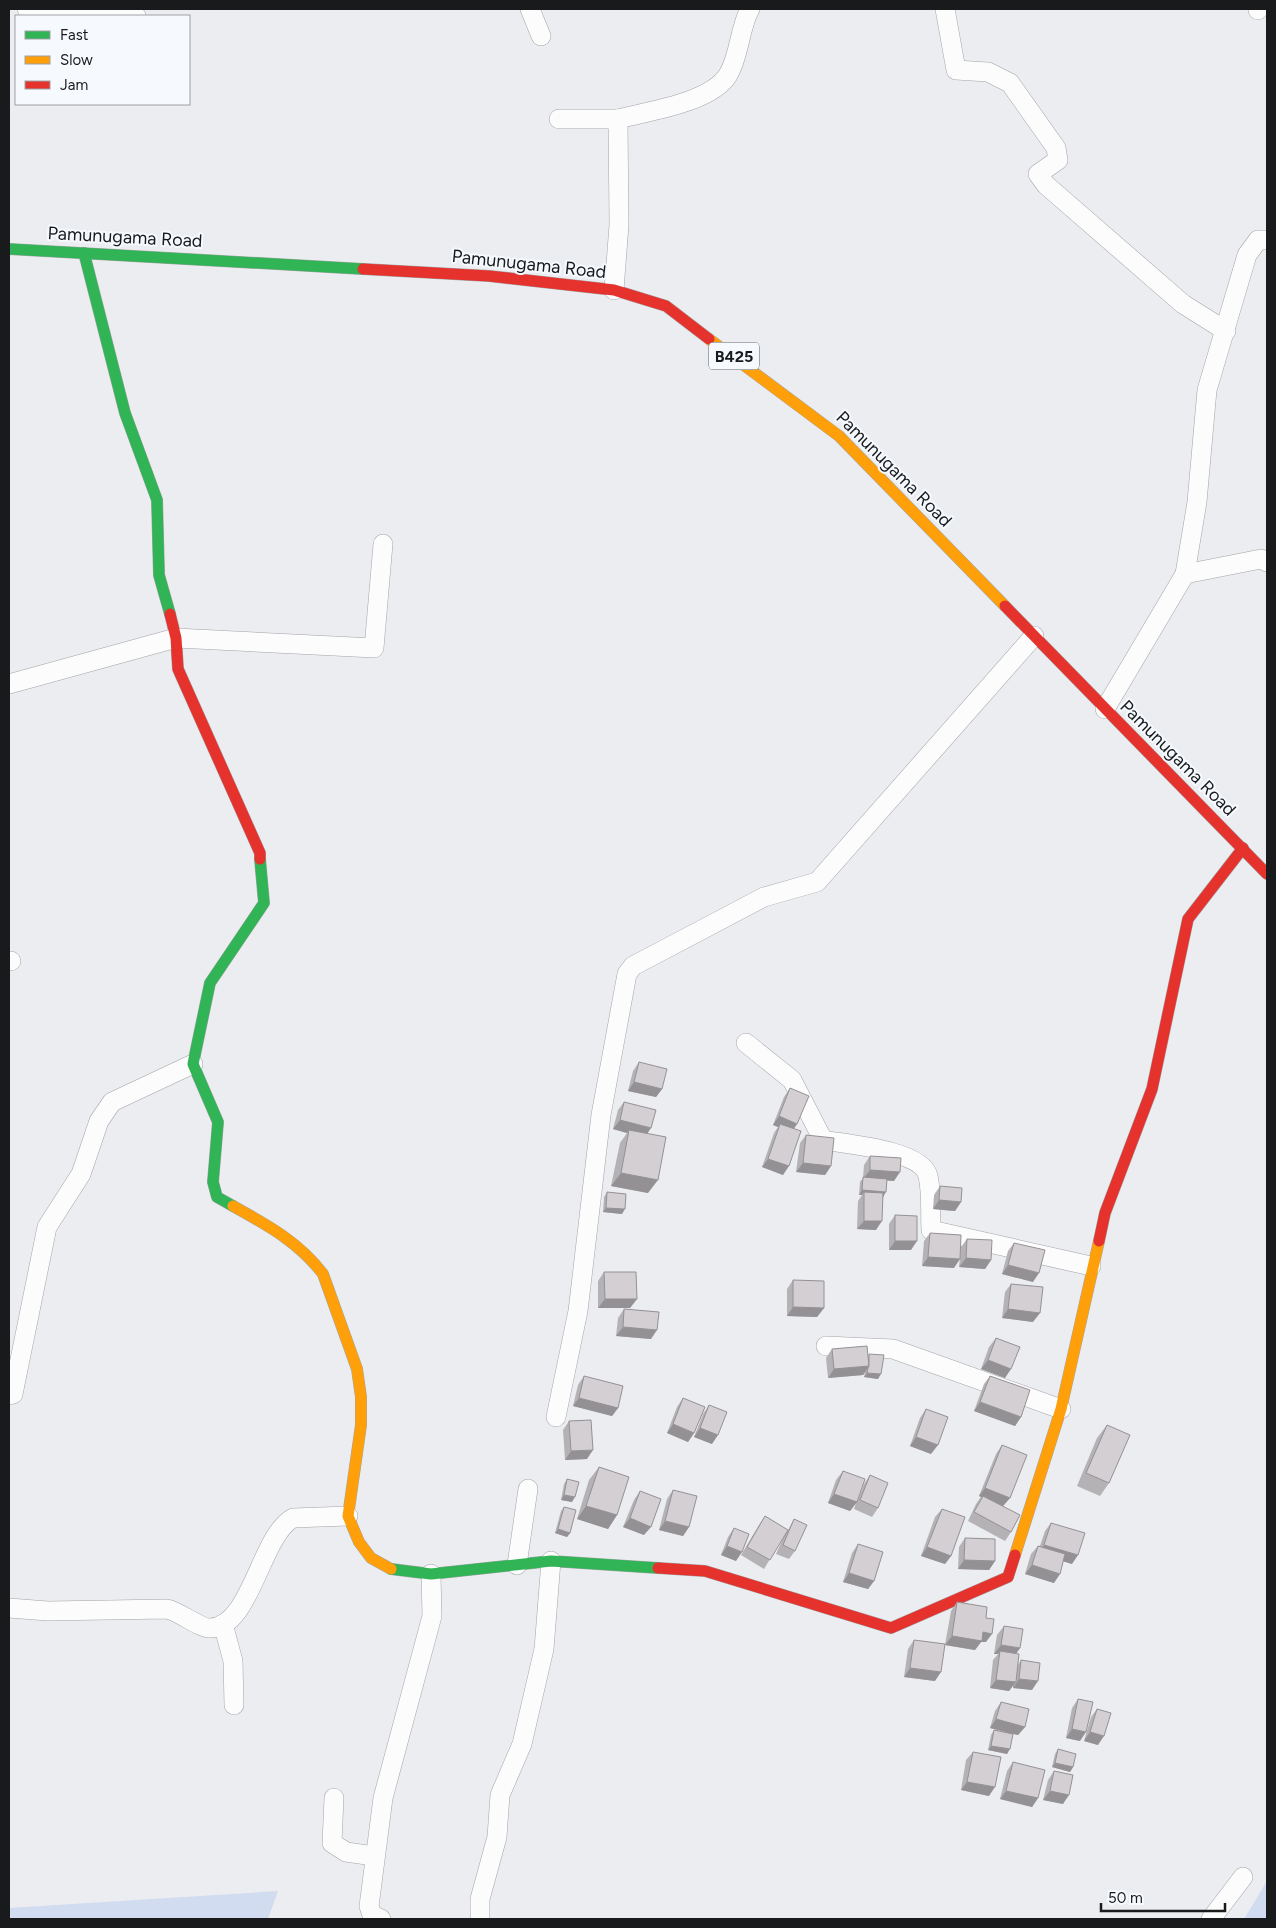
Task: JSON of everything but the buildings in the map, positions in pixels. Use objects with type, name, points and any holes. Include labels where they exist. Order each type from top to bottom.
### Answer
[{"type":"street","points":[[27,9],[120,15]]},
{"type":"street","points":[[530,9],[541,36]]},
{"type":"street","points":[[559,119],[618,119],[686,102],[712,89],[728,75],[738,49],[743,22],[750,9]]},
{"type":"street","points":[[945,9],[956,70],[988,72],[1010,83],[1056,148],[1058,160],[1038,174],[1046,185],[1183,304],[1226,331]]},
{"type":"street","points":[[614,290],[619,225],[618,119]]},
{"type":"street","points":[[1105,710],[1185,574],[1197,502],[1207,390],[1247,255],[1258,240],[1267,240]]},
{"type":"street","name":"Pamunugama Road","points":[[9,249],[489,276],[614,290],[666,306],[839,436],[1267,874]]},
{"type":"street","points":[[84,253],[125,413],[157,500],[159,575],[176,638],[178,669],[260,853],[264,903],[210,983],[193,1064],[218,1122],[213,1182],[217,1197],[284,1236],[314,1261],[323,1274],[357,1369],[361,1397],[361,1425],[348,1516],[359,1542],[371,1558],[392,1570],[430,1574],[551,1561],[705,1571],[891,1628],[1008,1577],[1061,1409],[1104,1213],[1152,1088],[1188,919],[1243,848]]},
{"type":"street","points":[[9,684],[176,638],[374,648],[383,544]]},
{"type":"street","points":[[1185,574],[1261,559],[1267,562]]},
{"type":"street","points":[[556,1417],[578,1311],[601,1115],[627,974],[633,966],[764,897],[817,882],[1034,636]]},
{"type":"street","points":[[746,1043],[792,1080],[823,1140],[896,1153],[922,1167],[928,1175],[931,1230],[1091,1266]]},
{"type":"street","points":[[9,1395],[13,1394],[46,1227],[80,1174],[99,1121],[112,1102],[193,1064]]},
{"type":"street","points":[[826,1346],[893,1349],[1061,1409]]},
{"type":"street","points":[[517,1564],[528,1489]]},
{"type":"street","points":[[9,1608],[48,1611],[167,1609],[180,1612],[203,1627],[210,1628],[223,1624],[242,1604],[285,1522],[293,1518],[348,1516]]},
{"type":"street","points":[[480,1919],[480,1899],[498,1837],[500,1795],[522,1744],[544,1649],[551,1561]]},
{"type":"street","points":[[381,1919],[372,1915],[369,1906],[374,1856],[383,1798],[432,1616],[430,1574]]},
{"type":"street","points":[[223,1624],[233,1660],[234,1705]]},
{"type":"street","points":[[334,1798],[332,1843],[346,1852],[374,1856]]},
{"type":"street","points":[[1211,1919],[1243,1877]]},
{"type":"water","points":[[1267,1881],[1267,1919],[1244,1919]]},
{"type":"water","points":[[278,1891],[268,1919],[9,1919],[9,1908]]},
{"type":"traffic: fast","points":[[9,249],[363,269]]},
{"type":"traffic: fast","points":[[84,253],[125,413],[157,500],[159,575],[170,614]]},
{"type":"traffic: fast","points":[[233,1206],[217,1197],[213,1182],[218,1122],[193,1064],[210,983],[264,903],[260,859]]},
{"type":"traffic: fast","points":[[391,1569],[431,1574],[551,1561],[658,1568]]},
{"type":"traffic: slow","points":[[709,339],[839,436],[1005,606]]},
{"type":"traffic: slow","points":[[233,1206],[270,1227],[293,1243],[323,1274],[357,1369],[361,1397],[361,1425],[348,1516],[359,1542],[371,1558],[391,1569]]},
{"type":"traffic: slow","points":[[1015,1555],[1061,1409],[1099,1241]]},
{"type":"traffic: jam","points":[[363,269],[489,276],[614,290],[666,306],[709,339]]},
{"type":"traffic: jam","points":[[1005,606],[1267,874]]},
{"type":"traffic: jam","points":[[170,614],[176,638],[178,669],[260,853],[260,859]]},
{"type":"traffic: jam","points":[[1099,1241],[1105,1213],[1152,1089],[1188,919],[1243,848]]},
{"type":"traffic: jam","points":[[658,1568],[705,1571],[891,1628],[1008,1577],[1015,1555]]}]
